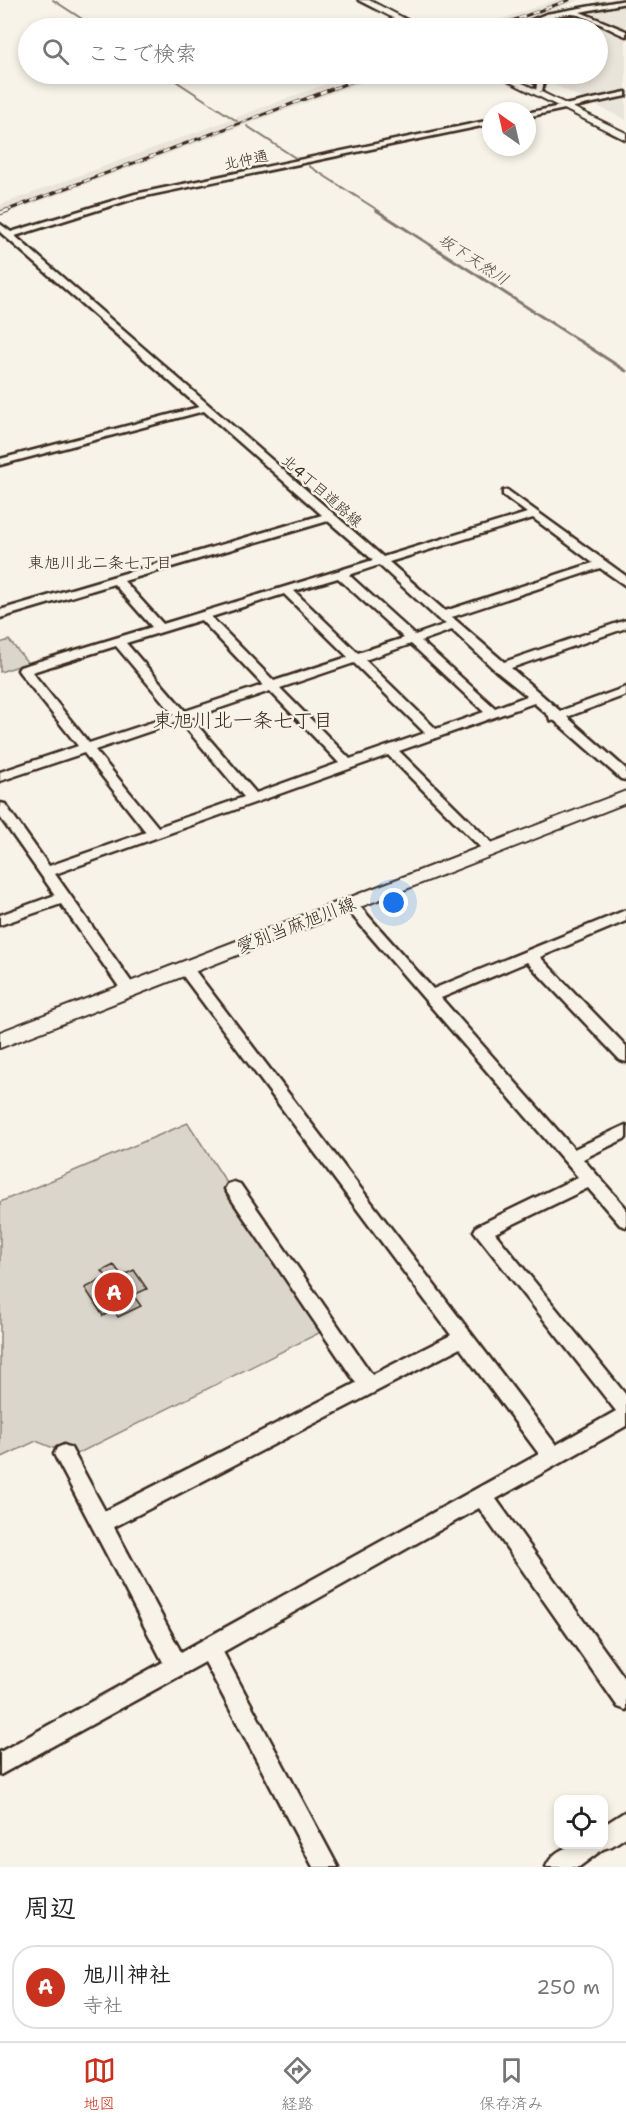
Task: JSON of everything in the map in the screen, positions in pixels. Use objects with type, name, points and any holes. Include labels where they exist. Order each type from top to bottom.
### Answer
[{"type":"main road","points":[[354,0],[390,18]]},
{"type":"main road","points":[[362,0],[399,18]]},
{"type":"main road","points":[[520,84],[626,132]]},
{"type":"main road","points":[[530,84],[626,137]]},
{"type":"main road","name":"愛別当麻旭川線","points":[[0,1040],[626,797]]},
{"type":"street","points":[[539,18],[626,1]]},
{"type":"street","points":[[573,11],[589,18]]},
{"type":"street","points":[[608,26],[626,34]]},
{"type":"street","points":[[539,88],[541,84]]},
{"type":"street","points":[[536,113],[626,94]]},
{"type":"street","name":"北仲通","points":[[9,235],[41,227],[80,211],[135,196],[482,124]]},
{"type":"street","name":"北4丁目道路線","points":[[0,227],[555,717],[626,776]]},
{"type":"street","points":[[0,462],[205,408]]},
{"type":"street","points":[[507,493],[626,582]]},
{"type":"street","points":[[155,833],[24,670],[535,514]]},
{"type":"street","points":[[0,614],[329,517]]},
{"type":"street","points":[[442,616],[601,564]]},
{"type":"street","points":[[340,573],[493,713]]},
{"type":"street","points":[[117,579],[160,628]]},
{"type":"street","points":[[285,589],[434,734]]},
{"type":"street","points":[[203,615],[348,765]]},
{"type":"street","points":[[500,668],[626,624]]},
{"type":"street","points":[[0,777],[453,626]]},
{"type":"street","points":[[117,641],[253,798]]},
{"type":"street","points":[[555,717],[626,691]]},
{"type":"street","points":[[47,872],[535,698]]},
{"type":"street","points":[[390,750],[490,850]]},
{"type":"street","points":[[0,807],[129,990]]},
{"type":"street","points":[[0,920],[65,897]]},
{"type":"street","points":[[350,904],[626,1220]]},
{"type":"street","points":[[431,996],[626,915]]},
{"type":"street","points":[[530,956],[626,1056]]},
{"type":"street","points":[[185,968],[553,1457]]},
{"type":"street","points":[[572,1157],[626,1131]]},
{"type":"street","points":[[591,1179],[483,1231],[626,1409]]},
{"type":"street","points":[[234,1189],[369,1386]]},
{"type":"street","points":[[101,1523],[463,1338]]},
{"type":"street","points":[[0,1764],[626,1416]]},
{"type":"street","points":[[64,1454],[177,1666]]},
{"type":"street","points":[[482,1496],[626,1699]]},
{"type":"street","points":[[209,1648],[326,1867]]},
{"type":"street","points":[[608,1835],[626,1823]]},
{"type":"street","points":[[558,1867],[587,1849]]},
{"type":"shaded area","points":[[556,0],[580,0],[531,18],[505,18]]},
{"type":"shaded area","points":[[594,0],[626,0],[626,120],[552,84],[608,84],[608,18],[544,18],[566,9],[598,2]]},
{"type":"shaded area","points":[[326,84],[357,84],[0,216],[0,205]]},
{"type":"shaded area","points":[[9,640],[28,663],[0,672],[0,643]]},
{"type":"shaded area","points":[[188,1123],[323,1331],[73,1456],[36,1441],[0,1458],[0,1202]]},
{"type":"building","points":[[114,1265],[122,1276],[134,1270],[147,1289],[133,1295],[141,1306],[118,1317],[114,1310],[103,1316],[85,1288],[107,1277],[102,1271]]},
{"type":"waterway","name":"坂下天然川","points":[[53,0],[81,18]]},
{"type":"waterway","name":"坂下天然川","points":[[180,84],[237,121]]},
{"type":"waterway","name":"坂下天然川","points":[[247,126],[297,159]]},
{"type":"waterway","name":"坂下天然川","points":[[309,166],[379,211]]},
{"type":"waterway","name":"坂下天然川","points":[[376,210],[626,371]]},
{"type":"railway","points":[[520,18],[569,0]]},
{"type":"railway","points":[[5,211],[345,84]]},
{"type":"railway","points":[[0,213],[9,210]]},
{"type":"place","name":"旭川神社","points":[[114,1292]]},
{"type":"district","name":"東旭川北二条七丁目","points":[[100,562]]},
{"type":"district","name":"東旭川北一条七丁目","points":[[243,720]]}]
